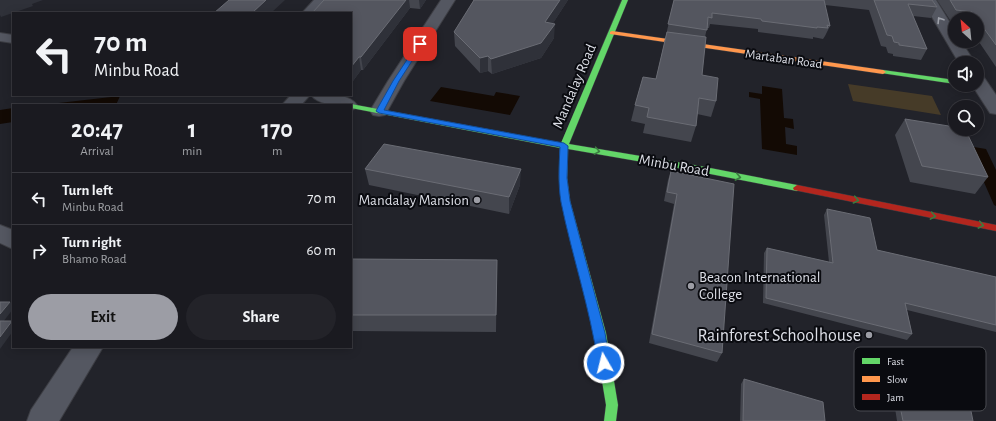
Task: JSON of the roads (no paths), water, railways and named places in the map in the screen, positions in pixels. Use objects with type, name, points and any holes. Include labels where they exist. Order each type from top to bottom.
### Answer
[{"type":"street","points":[[310,12],[321,0]]},
{"type":"street","points":[[379,111],[396,81],[448,0]]},
{"type":"street","name":"Mandalay Road","points":[[610,421],[612,405],[600,333],[566,201],[563,178],[564,146],[625,0]]},
{"type":"street","points":[[929,0],[963,56]]},
{"type":"street","name":"Martaban Road","points":[[612,33],[948,81]]},
{"type":"street","points":[[0,37],[12,39]]},
{"type":"street","points":[[984,92],[996,109]]},
{"type":"street","points":[[291,104],[300,96]]},
{"type":"street","name":"Minbu Road","points":[[323,96],[347,104]]},
{"type":"street","name":"Minbu Road","points":[[352,105],[564,146],[700,169],[996,228]]},
{"type":"street","points":[[0,233],[12,239]]},
{"type":"street","points":[[42,421],[87,348]]},
{"type":"place","name":"Mandalay Mansion","points":[[477,200]]},
{"type":"place","name":"Beacon International College","points":[[691,286]]},
{"type":"place","name":"Rainforest Schoolhouse","points":[[869,335]]}]
